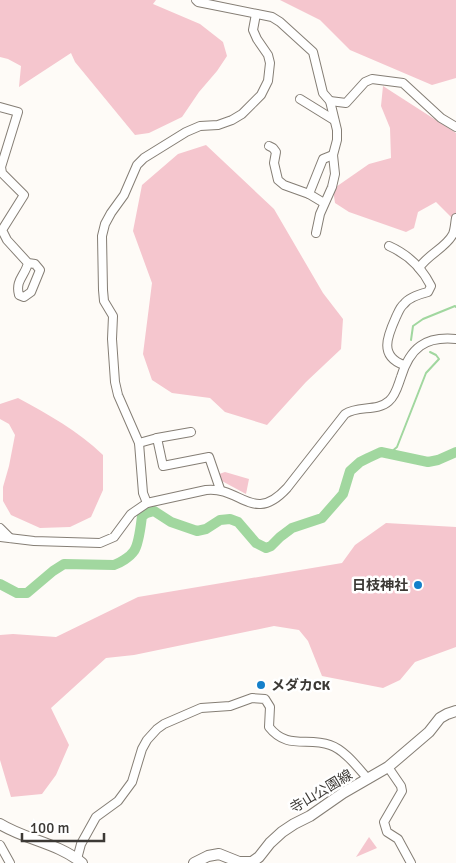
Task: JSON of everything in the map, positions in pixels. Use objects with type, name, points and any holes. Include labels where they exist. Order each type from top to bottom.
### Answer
[{"type":"main road","name":"寺山公園線","points":[[194,863],[208,856],[219,854],[239,862],[252,862],[282,832],[388,767],[429,732],[440,718],[456,711]]},
{"type":"main road","points":[[0,824],[61,850],[79,861]]},
{"type":"street","points":[[196,0],[276,19],[313,52],[323,93],[330,102],[337,130],[337,140],[333,155],[335,174],[332,187],[324,203],[316,233]]},
{"type":"street","points":[[147,503],[143,493],[139,443],[118,395],[115,382],[112,316],[104,301],[103,290],[102,251],[105,224],[124,194],[137,165],[144,158],[186,132],[200,126],[218,125],[232,120],[250,108],[261,95],[268,81],[270,63],[268,55],[257,39],[254,30],[256,14]]},
{"type":"street","points":[[330,102],[346,103],[365,82],[372,79],[403,83],[441,118],[456,127]]},
{"type":"street","points":[[300,99],[334,120]]},
{"type":"street","points":[[0,107],[18,112],[0,166],[2,173],[24,195],[2,230],[7,240],[28,263]]},
{"type":"street","points":[[269,146],[276,152],[274,163],[278,180],[284,185],[309,194],[324,203]]},
{"type":"street","points":[[309,194],[323,159],[333,155]]},
{"type":"street","points":[[419,268],[427,257],[440,248],[452,235],[456,218]]},
{"type":"street","points":[[389,246],[398,249],[419,268],[431,286],[428,292],[409,299],[403,304],[389,331],[388,352],[394,362],[404,365]]},
{"type":"street","points":[[0,537],[100,543],[114,537],[131,514],[147,503],[206,490],[220,489],[228,491],[248,503],[257,504],[272,501],[280,496],[345,414],[355,409],[384,405],[390,401],[395,394],[404,365],[413,352],[428,342],[440,338],[456,339]]},
{"type":"street","points":[[139,443],[191,432]]},
{"type":"street","points":[[157,438],[163,466],[209,457],[220,489]]},
{"type":"street","points":[[0,528],[10,538]]},
{"type":"street","points":[[79,861],[81,844],[96,817],[100,812],[118,802],[132,782],[142,748],[151,734],[164,724],[201,708],[230,706],[252,698],[266,699],[270,706],[268,727],[277,736],[286,741],[332,746],[348,758],[368,779]]},
{"type":"street","points":[[388,767],[401,786],[402,792],[384,822],[388,832],[398,839],[410,863]]},
{"type":"street","points":[[0,845],[10,863]]},
{"type":"shaded area","points":[[0,0],[156,0],[153,4],[200,24],[223,42],[227,56],[182,117],[149,133],[135,135],[75,62],[71,53],[19,87],[21,66],[0,57]]},
{"type":"shaded area","points":[[280,0],[456,0],[456,78],[432,85],[350,50],[320,20]]},
{"type":"shaded area","points":[[383,86],[456,133],[456,225],[454,220],[436,202],[418,212],[414,228],[406,232],[349,212],[335,203],[333,189],[369,164],[391,158],[390,128],[381,106]]},
{"type":"shaded area","points":[[206,145],[274,209],[323,293],[343,319],[341,349],[306,382],[267,425],[225,412],[210,398],[172,393],[152,380],[143,354],[152,283],[133,231],[142,185],[178,154]]},
{"type":"shaded area","points":[[18,398],[73,430],[103,455],[103,490],[91,517],[70,527],[40,528],[11,515],[3,501],[3,487],[15,435],[9,424],[0,419],[0,404]]},
{"type":"shaded area","points":[[225,472],[249,479],[246,494],[220,480],[219,474]]},
{"type":"shaded area","points":[[386,523],[456,527],[456,647],[415,662],[400,680],[383,688],[322,676],[308,641],[299,630],[274,626],[134,655],[106,658],[51,708],[69,745],[56,775],[42,794],[11,797],[0,760],[0,635],[56,637],[138,597],[342,563],[355,545]]},
{"type":"shaded area","points":[[369,837],[377,848],[356,857]]},
{"type":"waterway","points":[[411,340],[413,326],[423,319],[456,307]]},
{"type":"waterway","points":[[390,453],[397,447],[426,373],[439,359],[430,352]]},
{"type":"waterway","points":[[0,584],[17,593],[27,593],[64,564],[114,565],[119,563],[125,560],[136,548],[142,516],[154,511],[171,522],[197,531],[206,529],[220,520],[230,519],[238,522],[256,543],[266,548],[292,528],[322,518],[343,494],[350,471],[360,462],[381,452],[428,462],[456,452]]},
{"type":"place","name":"日枝神社","points":[[418,585]]},
{"type":"place","name":"メダカCK","points":[[261,685]]}]
